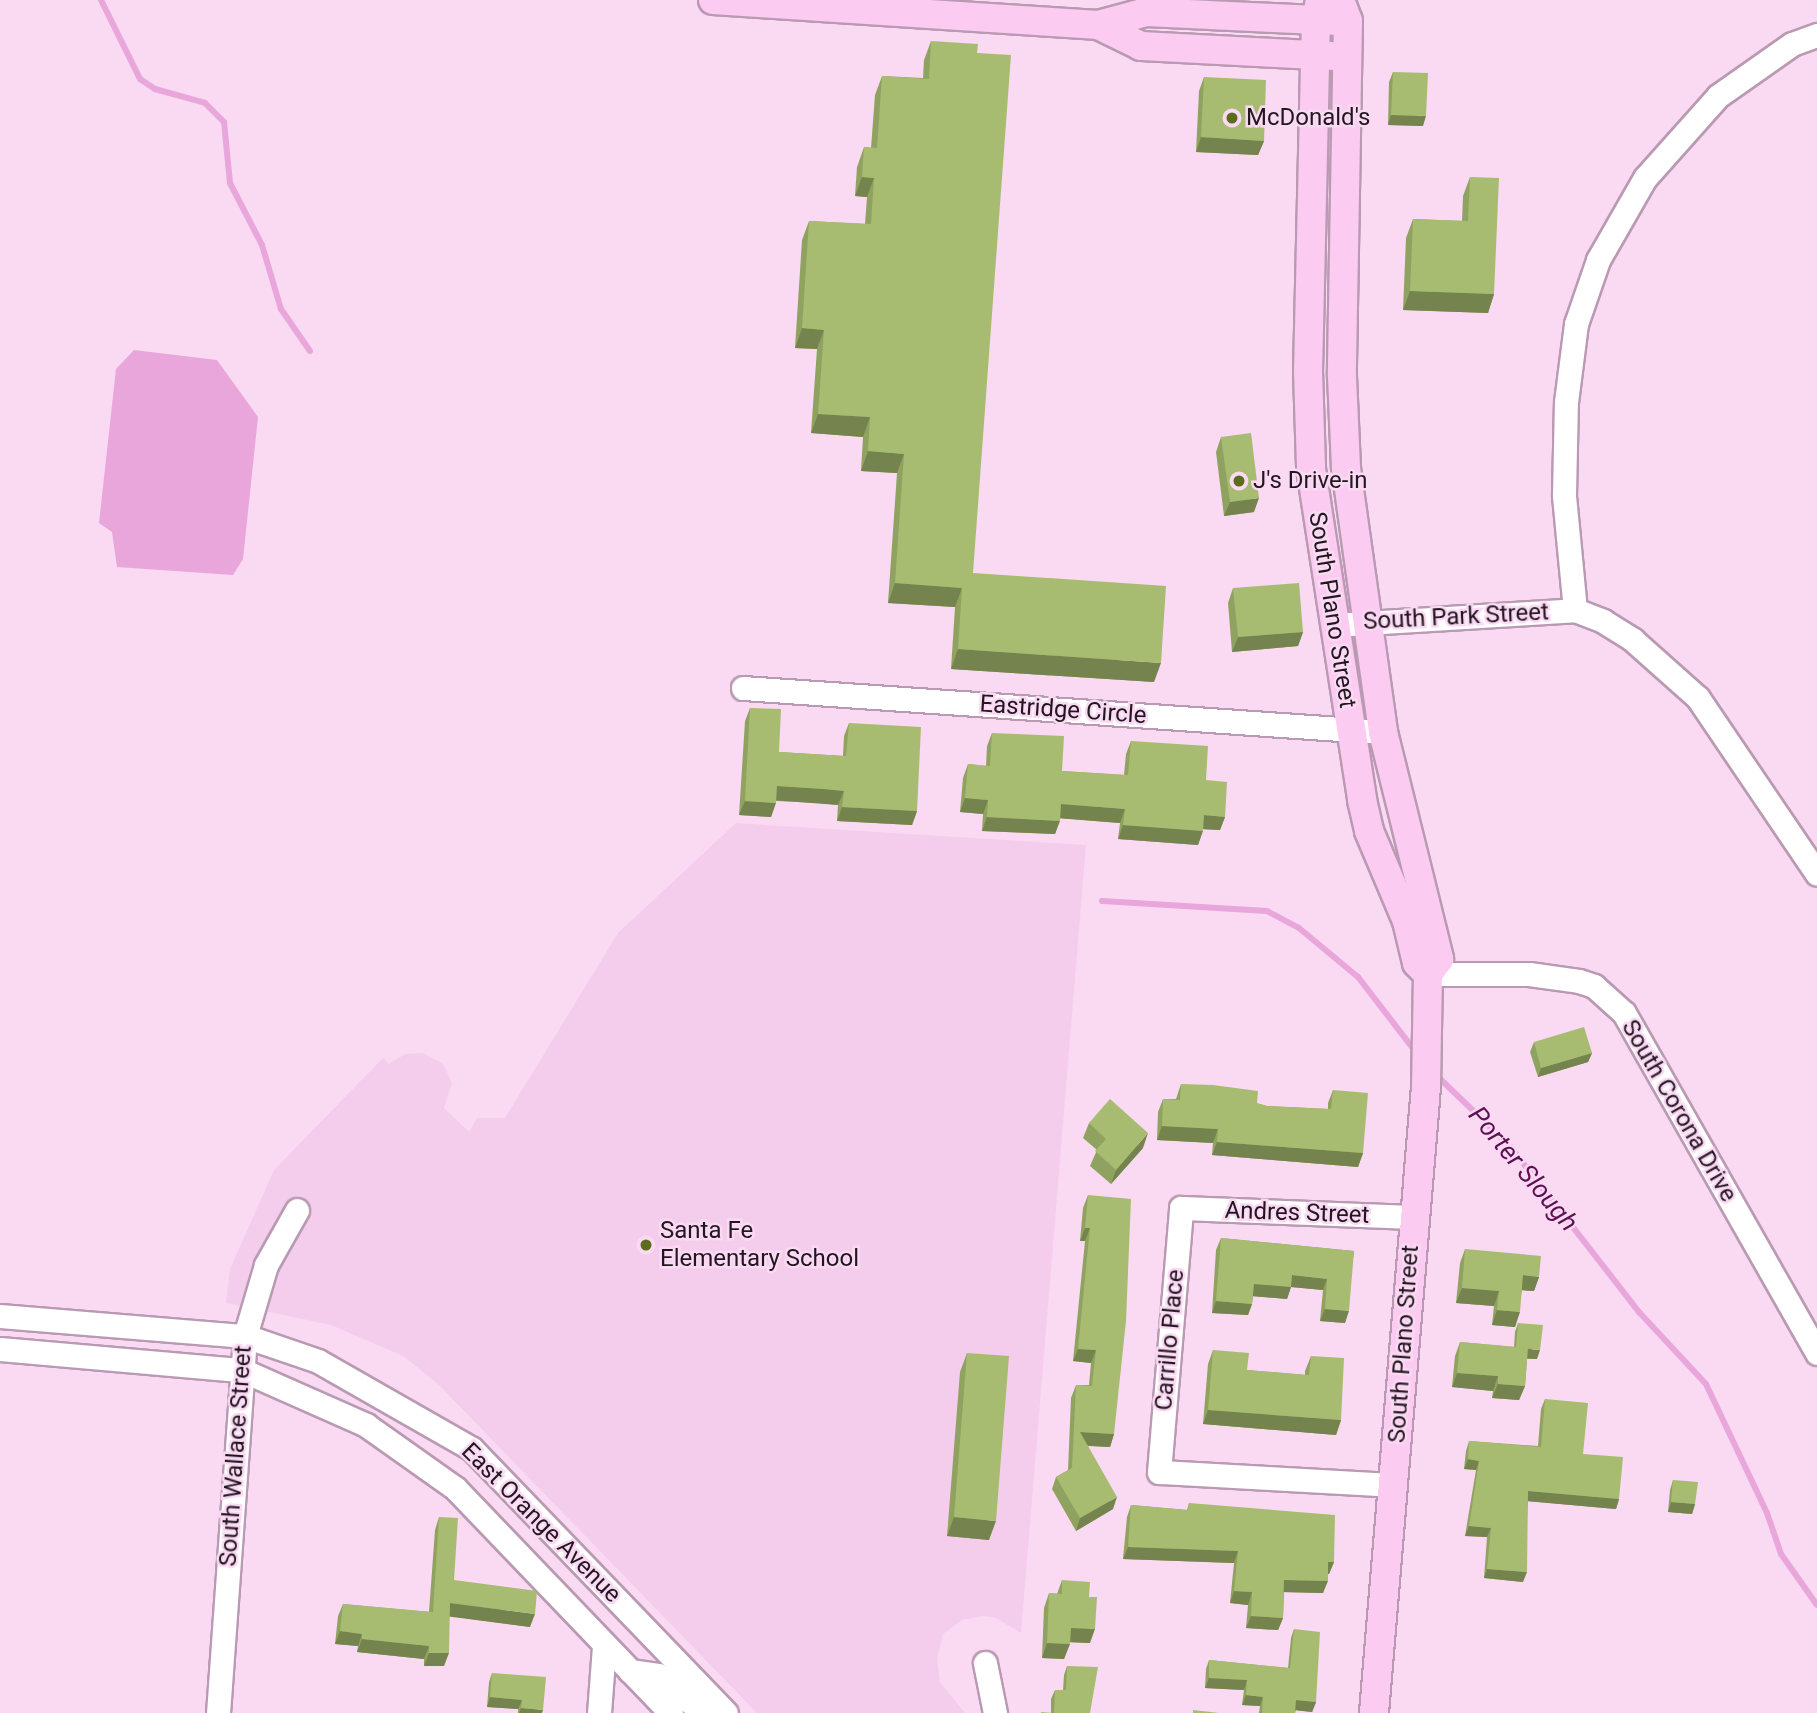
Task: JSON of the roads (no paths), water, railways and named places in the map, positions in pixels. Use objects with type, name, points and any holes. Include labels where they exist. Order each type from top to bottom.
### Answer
[{"type":"main road","points":[[713,0],[1098,25],[1146,12],[1344,10]]},
{"type":"main road","name":"South Plano Street","points":[[1318,10],[1308,417],[1333,625],[1369,831],[1404,910],[1417,963],[1428,974]]},
{"type":"main road","name":"South Plano Street","points":[[1344,10],[1348,57],[1342,376],[1353,529],[1383,732],[1439,959],[1428,974],[1429,1038],[1426,1087],[1374,1713]]},
{"type":"main road","points":[[1098,25],[1141,47],[1348,57]]},
{"type":"main road","points":[[1308,417],[1324,429],[1336,512],[1353,529]]},
{"type":"street","name":"South Park Street","points":[[1333,625],[1575,610],[1564,495],[1566,402],[1576,324],[1598,260],[1645,178],[1718,96],[1792,44],[1817,35]]},
{"type":"street","points":[[1575,610],[1633,640],[1698,698],[1817,874]]},
{"type":"street","name":"Eastridge Circle","points":[[743,688],[1383,732]]},
{"type":"street","name":"South Corona Drive","points":[[1428,974],[1529,974],[1579,981],[1594,986],[1624,1013],[1817,1353]]},
{"type":"street","name":"Andres Street","points":[[1181,1208],[1414,1217]]},
{"type":"street","name":"Carrillo Place","points":[[1181,1208],[1159,1472],[1393,1485]]},
{"type":"street","name":"South Wallace Street","points":[[218,1713],[245,1336],[266,1265],[297,1210]]},
{"type":"street","name":"East Orange Avenue","points":[[0,1316],[245,1336],[318,1360],[472,1448],[726,1713]]},
{"type":"street","name":"East Orange Avenue","points":[[0,1349],[242,1370],[366,1425],[456,1488],[604,1646],[671,1713]]},
{"type":"street","points":[[599,1713],[604,1646]]},
{"type":"street","points":[[985,1663],[995,1713]]},
{"type":"street","points":[[629,1671],[657,1675],[676,1686],[703,1713]]},
{"type":"waterway","name":"Porter Slough","points":[[101,0],[140,79],[155,89],[205,103],[224,122],[230,183],[262,245],[281,309],[310,351]]},
{"type":"waterway","name":"Porter Slough","points":[[1102,901],[1267,911],[1299,928],[1358,977],[1418,1055]]},
{"type":"waterway","name":"Porter Slough","points":[[1435,1074],[1509,1145],[1639,1312],[1706,1384],[1767,1513],[1781,1554],[1817,1605]]},
{"type":"place","name":"McDonald's","points":[[1232,118]]},
{"type":"place","name":"J's Drive-in","points":[[1239,481]]},
{"type":"place","name":"Santa Fe Elementary School","points":[[646,1245]]}]
